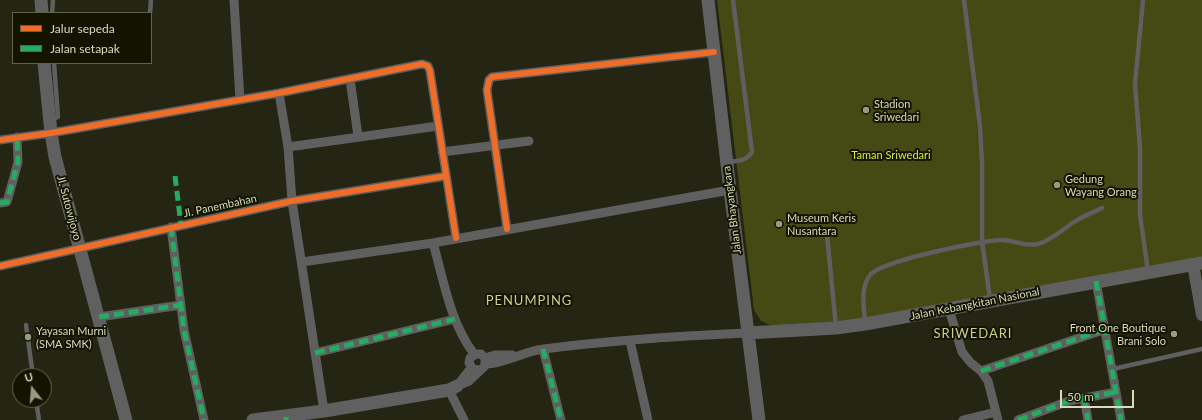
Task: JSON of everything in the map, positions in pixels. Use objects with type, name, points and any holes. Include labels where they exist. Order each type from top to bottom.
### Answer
[{"type":"main road","points":[[41,0],[42,12]]},
{"type":"main road","name":"Jalan Bhayangkara","points":[[708,0],[726,162],[759,420]]},
{"type":"main road","name":"Jl. Sutowijoyo","points":[[44,64],[51,133],[126,420]]},
{"type":"main road","name":"Jalan Kebangkitan Nasional","points":[[748,333],[836,328],[865,324],[1096,281],[1198,264]]},
{"type":"main road","points":[[253,420],[286,418],[453,388]]},
{"type":"street","points":[[234,0],[240,100]]},
{"type":"street","points":[[507,229],[496,144],[487,90],[489,80],[497,75],[714,52]]},
{"type":"street","points":[[0,140],[51,133],[279,93],[422,64],[428,66],[430,71],[456,238]]},
{"type":"street","points":[[350,79],[358,136]]},
{"type":"street","points":[[279,93],[288,147],[292,201],[324,411]]},
{"type":"street","points":[[288,147],[438,126]]},
{"type":"street","points":[[0,203],[7,202],[18,162],[17,137]]},
{"type":"street","points":[[442,152],[529,141]]},
{"type":"street","name":"Jl. Panembahan","points":[[0,266],[292,201],[446,176]]},
{"type":"street","points":[[302,262],[434,243],[730,190]]},
{"type":"street","points":[[171,227],[187,347],[204,420]]},
{"type":"street","points":[[434,243],[454,319],[463,338],[474,354]]},
{"type":"street","points":[[1198,264],[1202,315]]},
{"type":"street","points":[[1096,281],[1106,329],[1121,420]]},
{"type":"street","points":[[99,317],[181,304]]},
{"type":"street","points":[[949,309],[962,352],[971,363],[981,371],[990,387],[997,416],[963,420]]},
{"type":"street","points":[[315,353],[454,319]]},
{"type":"street","points":[[981,371],[1106,329]]},
{"type":"street","points":[[474,354],[469,360],[480,365],[494,364],[517,355],[543,349],[673,336],[748,333]]},
{"type":"street","points":[[630,341],[648,420]]},
{"type":"street","points":[[543,349],[561,420]]},
{"type":"street","points":[[464,420],[453,388],[469,381],[480,365],[481,354],[474,354]]},
{"type":"street","points":[[1018,420],[1061,404],[1116,392]]},
{"type":"street","points":[[1084,398],[1088,420]]},
{"type":"lane","points":[[52,12],[53,0]]},
{"type":"lane","points":[[150,12],[151,0]]},
{"type":"lane","points":[[726,162],[742,160],[749,157],[752,152],[734,0]]},
{"type":"lane","points":[[964,0],[980,126],[982,163],[982,241],[991,301]]},
{"type":"lane","points":[[1143,0],[1135,84],[1140,148],[1140,215],[1148,272]]},
{"type":"lane","points":[[50,119],[58,117],[54,64]]},
{"type":"lane","points":[[865,324],[863,299],[866,281],[872,273],[886,265],[982,241],[1004,240],[1026,245],[1039,244],[1076,220],[1102,208]]},
{"type":"lane","points":[[827,235],[836,328]]},
{"type":"lane","points":[[26,325],[32,368]]},
{"type":"lane","points":[[1113,369],[1202,349]]},
{"type":"lane","points":[[37,408],[39,420]]},
{"type":"green space","name":"Taman Sriwedari","points":[[717,0],[1202,0],[1202,258],[848,321],[772,326],[761,321],[754,310]]},
{"type":"marked path","points":[[0,203],[7,202],[18,162],[17,137]]},
{"type":"marked path","points":[[175,176],[181,225]]},
{"type":"marked path","points":[[171,227],[184,330],[204,420]]},
{"type":"marked path","points":[[1096,281],[1121,420]]},
{"type":"marked path","points":[[99,317],[181,305]]},
{"type":"marked path","points":[[315,353],[455,319]]},
{"type":"marked path","points":[[981,371],[1106,329]]},
{"type":"marked path","points":[[543,349],[561,420]]},
{"type":"marked path","points":[[1018,420],[1069,401],[1116,392]]},
{"type":"marked path","points":[[1084,398],[1088,420]]},
{"type":"cycle path","points":[[507,229],[487,90],[489,80],[492,77],[714,52]]},
{"type":"cycle path","points":[[0,140],[51,133],[279,93],[422,64],[428,66],[430,71],[456,238]]},
{"type":"cycle path","points":[[0,266],[292,201],[446,176]]},
{"type":"place","name":"Stadion Sriwedari","points":[[866,110]]},
{"type":"place","name":"Gedung Wayang Orang","points":[[1057,185]]},
{"type":"place","name":"Museum Keris Nusantara","points":[[779,224]]},
{"type":"place","name":"Front One Boutique Brani Solo","points":[[1174,334]]},
{"type":"place","name":"Yayasan Murni (SMA SMK)","points":[[28,337]]},
{"type":"district","name":"PENUMPING","points":[[529,301]]},
{"type":"district","name":"SRIWEDARI","points":[[973,334]]}]
